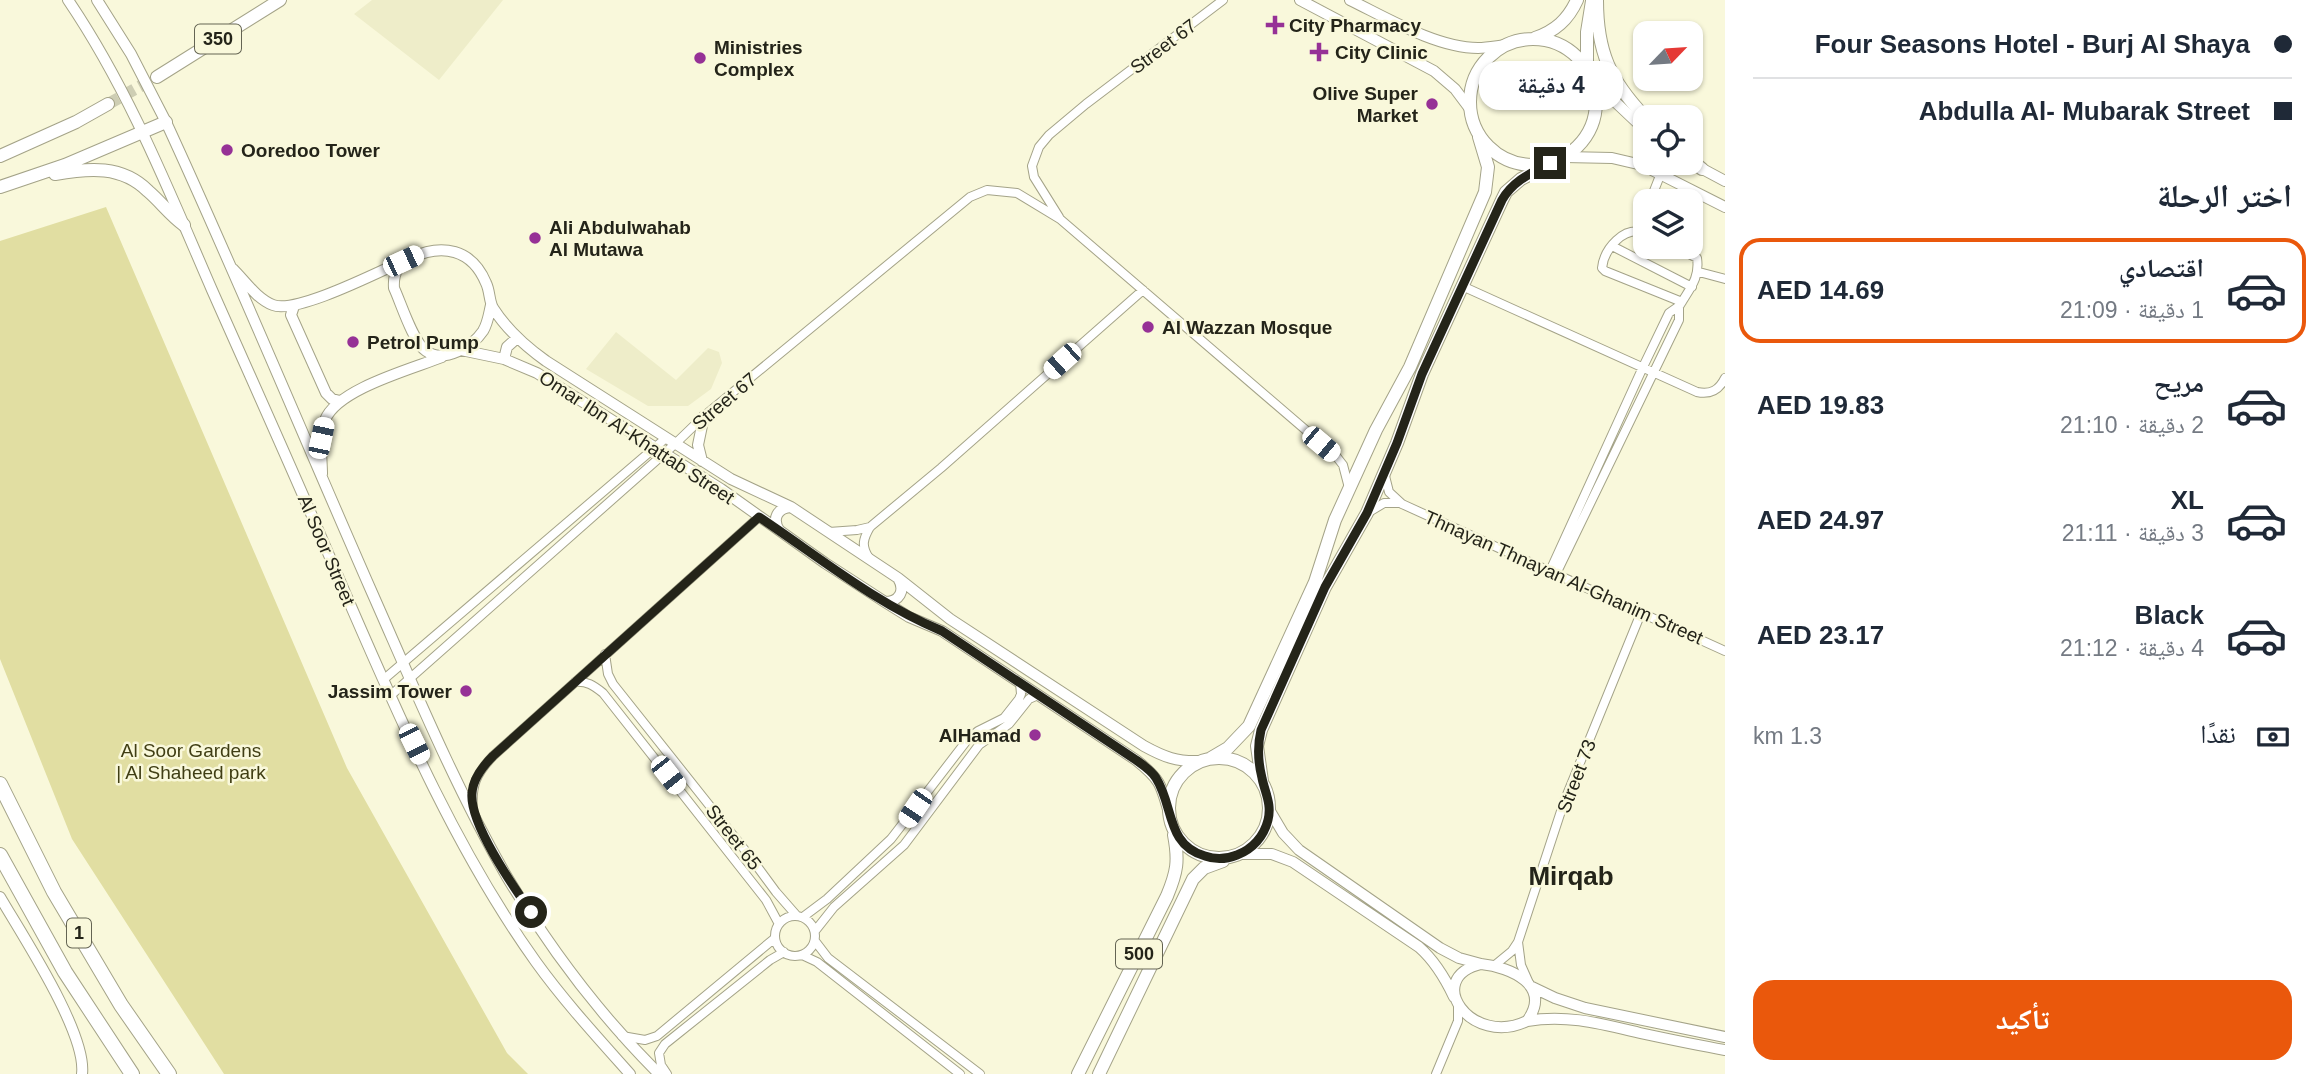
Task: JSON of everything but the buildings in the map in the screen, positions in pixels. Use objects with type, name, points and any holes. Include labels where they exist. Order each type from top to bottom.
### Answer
[{"type":"highway","name":"1","points":[[2,787],[54,892],[121,1005],[169,1074]]},
{"type":"highway","name":"1","points":[[0,855],[65,972],[132,1074]]},
{"type":"main road","name":"350","points":[[157,77],[280,0]]},
{"type":"main road","points":[[1533,39],[1558,27],[1577,0]]},
{"type":"main road","points":[[1270,811],[1262,781],[1258,746],[1261,730],[1325,587],[1367,513],[1422,374],[1506,192],[1521,179],[1565,157],[1579,145],[1592,124],[1596,106],[1590,75],[1587,32],[1595,0]]},
{"type":"main road","points":[[1595,0],[1600,41],[1608,68],[1615,82],[1635,105]]},
{"type":"main road","points":[[1550,163],[1530,166],[1506,160],[1491,150],[1479,136],[1470,109],[1470,90],[1475,75],[1491,54],[1519,40],[1533,39],[1553,42],[1568,50],[1590,75]]},
{"type":"main road","points":[[0,156],[76,122],[108,104]]},
{"type":"main road","points":[[0,187],[27,179],[166,122]]},
{"type":"main road","name":"500","points":[[1078,1074],[1167,896],[1177,870],[1178,854],[1169,813],[1170,797],[1176,782],[1186,770],[1227,748],[1249,726],[1315,582],[1332,528],[1349,489],[1410,367],[1485,192],[1488,167],[1479,136]]},
{"type":"main road","points":[[27,179],[92,169],[117,172],[139,182],[184,225]]},
{"type":"main road","points":[[1383,418],[1396,416],[1403,427]]},
{"type":"main road","points":[[1332,528],[1338,539],[1354,539]]},
{"type":"main road","points":[[1205,760],[1225,758],[1240,762],[1262,781]]},
{"type":"main road","name":"500","points":[[1099,1074],[1193,879],[1204,868],[1235,856],[1260,838],[1270,811]]},
{"type":"main road","name":"500","points":[[1173,828],[1182,842],[1196,853],[1213,858],[1235,856]]},
{"type":"street","name":"Al Soor Street","points":[[68,0],[143,132],[390,696],[448,816],[485,884],[536,962],[630,1074]]},
{"type":"street","name":"Al Soor Street","points":[[97,0],[131,54],[166,122],[410,679],[473,813],[508,878],[564,961],[622,1036],[659,1074]]},
{"type":"street","name":"Street 67","points":[[1060,219],[1034,177],[1032,166],[1039,147],[1049,135],[1086,104],[1223,0]]},
{"type":"street","points":[[1300,0],[1434,71],[1455,89],[1470,109]]},
{"type":"street","points":[[1350,0],[1449,43],[1479,48],[1506,45]]},
{"type":"street","points":[[1590,75],[1633,118]]},
{"type":"street","points":[[1565,157],[1612,158],[1633,163]]},
{"type":"street","points":[[1703,170],[1725,181]]},
{"type":"street","points":[[1665,175],[1725,207]]},
{"type":"street","name":"Street 67","points":[[390,696],[670,441],[970,197],[987,190],[1017,192],[1060,219]]},
{"type":"street","points":[[1060,219],[1336,456],[1343,465],[1349,489]]},
{"type":"street","points":[[1633,232],[1628,232],[1608,250],[1602,265],[1604,270],[1681,304]]},
{"type":"street","points":[[1612,246],[1692,287]]},
{"type":"street","points":[[227,263],[261,298],[275,306],[294,306],[318,298],[425,251],[443,249],[459,253],[471,261],[482,274],[489,289],[489,318],[483,331],[461,350],[369,386],[340,401],[325,420],[321,438],[323,481]]},
{"type":"street","points":[[1553,573],[1669,313],[1681,304],[1699,272],[1697,259]]},
{"type":"street","points":[[403,261],[396,270],[394,288],[418,341],[425,351],[435,355],[448,355]]},
{"type":"street","points":[[1699,272],[1725,279]]},
{"type":"street","points":[[1462,286],[1703,393],[1716,390],[1725,378]]},
{"type":"street","points":[[870,560],[863,546],[864,537],[870,527],[1143,290]]},
{"type":"street","name":"Omar Ibn Al-Khattab Street","points":[[491,304],[517,338],[546,361],[731,479],[791,507],[898,578],[950,619],[1144,746],[1166,759],[1180,762],[1205,760]]},
{"type":"street","points":[[1553,573],[1680,318],[1681,304]]},
{"type":"street","points":[[294,306],[291,315],[327,393],[340,401]]},
{"type":"street","points":[[505,359],[507,346],[517,338]]},
{"type":"street","name":"Omar Ibn Al-Khattab Street","points":[[461,350],[505,359],[537,373],[721,489],[885,602],[909,617],[942,631],[1155,775],[1169,813]]},
{"type":"street","points":[[702,461],[698,445],[704,416]]},
{"type":"street","name":"Street 67","points":[[383,680],[659,451]]},
{"type":"street","name":"Thnayan Thnayan Al-Ghanim Street","points":[[1384,474],[1389,492],[1402,504],[1725,651]]},
{"type":"street","name":"Thnayan Thnayan Al-Ghanim Street","points":[[1367,513],[1384,503],[1402,504]]},
{"type":"street","points":[[779,530],[775,520],[777,514],[780,510],[791,507]]},
{"type":"street","points":[[473,813],[472,792],[483,766],[759,517]]},
{"type":"street","points":[[829,532],[870,527]]},
{"type":"street","points":[[885,602],[891,602],[900,595],[902,589],[898,578]]},
{"type":"street","name":"Street 73","points":[[1495,965],[1518,942],[1564,802],[1641,613]]},
{"type":"street","name":"Street 65","points":[[605,654],[608,674],[613,684],[776,892],[800,916]]},
{"type":"street","name":"Street 65","points":[[575,682],[592,684],[603,692],[757,889],[779,923]]},
{"type":"street","points":[[960,1074],[817,962],[802,955],[793,956],[784,952],[775,938],[779,923],[787,917],[800,916],[827,899],[891,839],[968,738],[1009,713],[1021,694],[1020,684]]},
{"type":"street","points":[[815,931],[834,907],[904,845],[979,745],[1003,729],[1028,699],[1038,695]]},
{"type":"street","points":[[1270,811],[1283,833],[1299,850],[1440,948],[1459,958],[1495,965],[1516,974],[1555,999],[1585,1008],[1725,1037]]},
{"type":"street","points":[[1235,856],[1272,854],[1293,862],[1419,947],[1430,957],[1456,1001],[1480,1024]]},
{"type":"street","points":[[0,897],[63,1008],[82,1057],[82,1074]]},
{"type":"street","points":[[800,916],[810,922],[815,931],[812,947],[802,955]]},
{"type":"street","points":[[622,1036],[645,1041],[657,1035],[775,938]]},
{"type":"street","points":[[815,941],[828,958],[981,1074]]},
{"type":"street","points":[[1518,942],[1521,965],[1536,996],[1536,1006],[1527,1021]]},
{"type":"street","points":[[667,1074],[661,1065],[659,1053],[665,1044],[770,960],[784,952]]},
{"type":"street","points":[[1436,1074],[1458,1021],[1455,985],[1464,972],[1481,964]]},
{"type":"street","points":[[1455,1029],[1465,1024],[1507,1028],[1547,1017],[1583,1020],[1725,1050]]},
{"type":"street","points":[[1673,1040],[1676,1028]]},
{"type":"shaded area","points":[[372,0],[503,0],[439,80],[354,14]]},
{"type":"shaded area","points":[[616,332],[676,380],[708,348],[719,352],[722,363],[711,389],[688,406],[648,406],[586,369]]},
{"type":"green space","name":"Al Soor Gardens | Al Shaheed park","points":[[106,207],[347,768],[507,1053],[528,1074],[224,1074],[72,839],[0,659],[0,241]]},
{"type":"tunnel","points":[[108,104],[157,77]]},
{"type":"place","name":"City Pharmacy","points":[[1275,25]]},
{"type":"place","name":"City Clinic","points":[[1319,52]]},
{"type":"place","name":"Ministries Complex","points":[[700,58]]},
{"type":"place","name":"Olive Super Market","points":[[1432,104]]},
{"type":"place","name":"Ooredoo Tower","points":[[227,150]]},
{"type":"place","name":"Ali Abdulwahab Al Mutawa","points":[[535,238]]},
{"type":"place","name":"Al Wazzan Mosque","points":[[1148,327]]},
{"type":"place","name":"Petrol Pump","points":[[353,342]]},
{"type":"place","name":"Jassim Tower","points":[[466,691]]},
{"type":"place","name":"AlHamad","points":[[1035,735]]},
{"type":"district","name":"Mirqab","points":[[1571,876]]},
{"type":"route","points":[[531,912],[508,878],[473,813],[472,792],[483,766],[759,517],[909,617],[942,631],[1136,760],[1155,775],[1162,789],[1173,828],[1182,842],[1192,850],[1207,857],[1223,859],[1248,850],[1265,830],[1270,811],[1258,757],[1261,730],[1325,587],[1367,513],[1397,443],[1422,374],[1506,192],[1521,179],[1550,163]]}]
